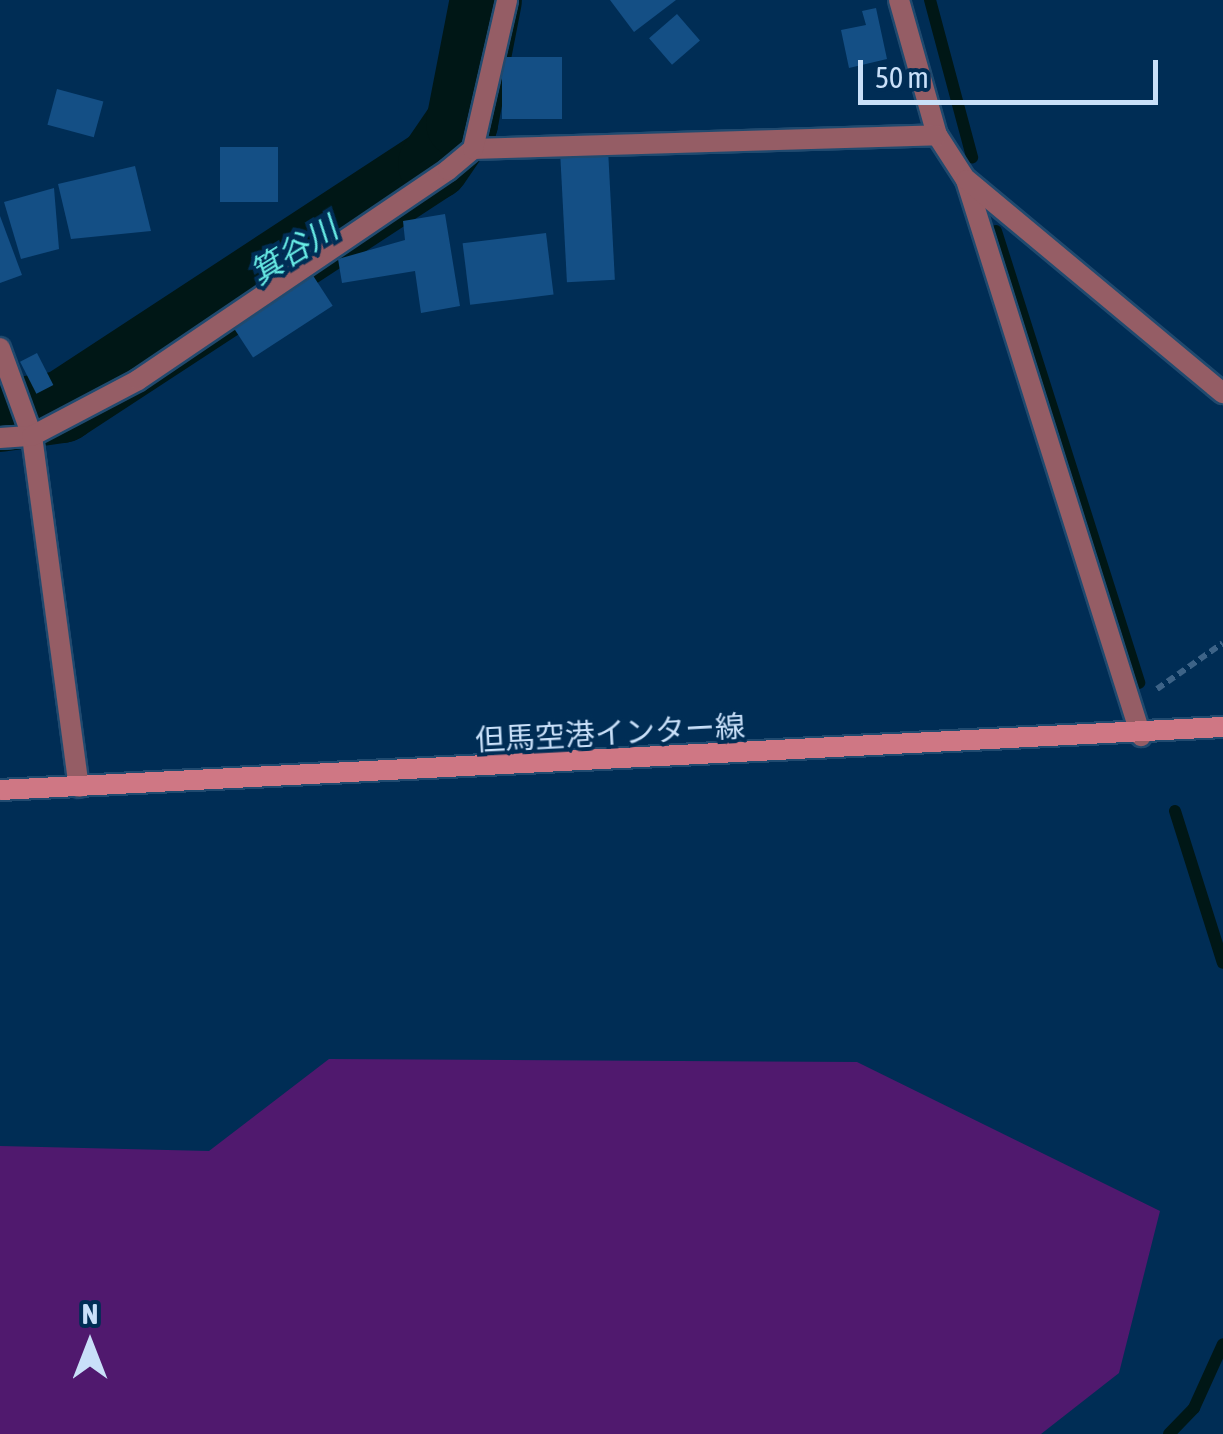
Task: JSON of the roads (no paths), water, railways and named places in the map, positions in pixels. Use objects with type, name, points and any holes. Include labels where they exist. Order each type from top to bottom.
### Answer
[{"type":"main road","name":"但馬空港インター線","points":[[0,790],[1141,736],[1223,727]]},
{"type":"street","points":[[473,148],[507,0]]},
{"type":"street","points":[[899,0],[937,135],[966,180],[1141,736]]},
{"type":"street","points":[[0,438],[32,436],[138,380],[473,148],[937,135]]},
{"type":"street","points":[[966,180],[1223,392]]},
{"type":"street","points":[[0,348],[32,436],[78,787]]},
{"type":"waterway","name":"箕谷川","points":[[0,416],[62,407],[434,164],[462,123],[486,0]]},
{"type":"waterway","points":[[930,0],[972,157]]},
{"type":"waterway","points":[[996,231],[1139,683]]},
{"type":"waterway","points":[[0,396],[10,415]]},
{"type":"waterway","points":[[1175,811],[1223,963]]},
{"type":"waterway","points":[[1169,1434],[1194,1408],[1223,1344]]}]
